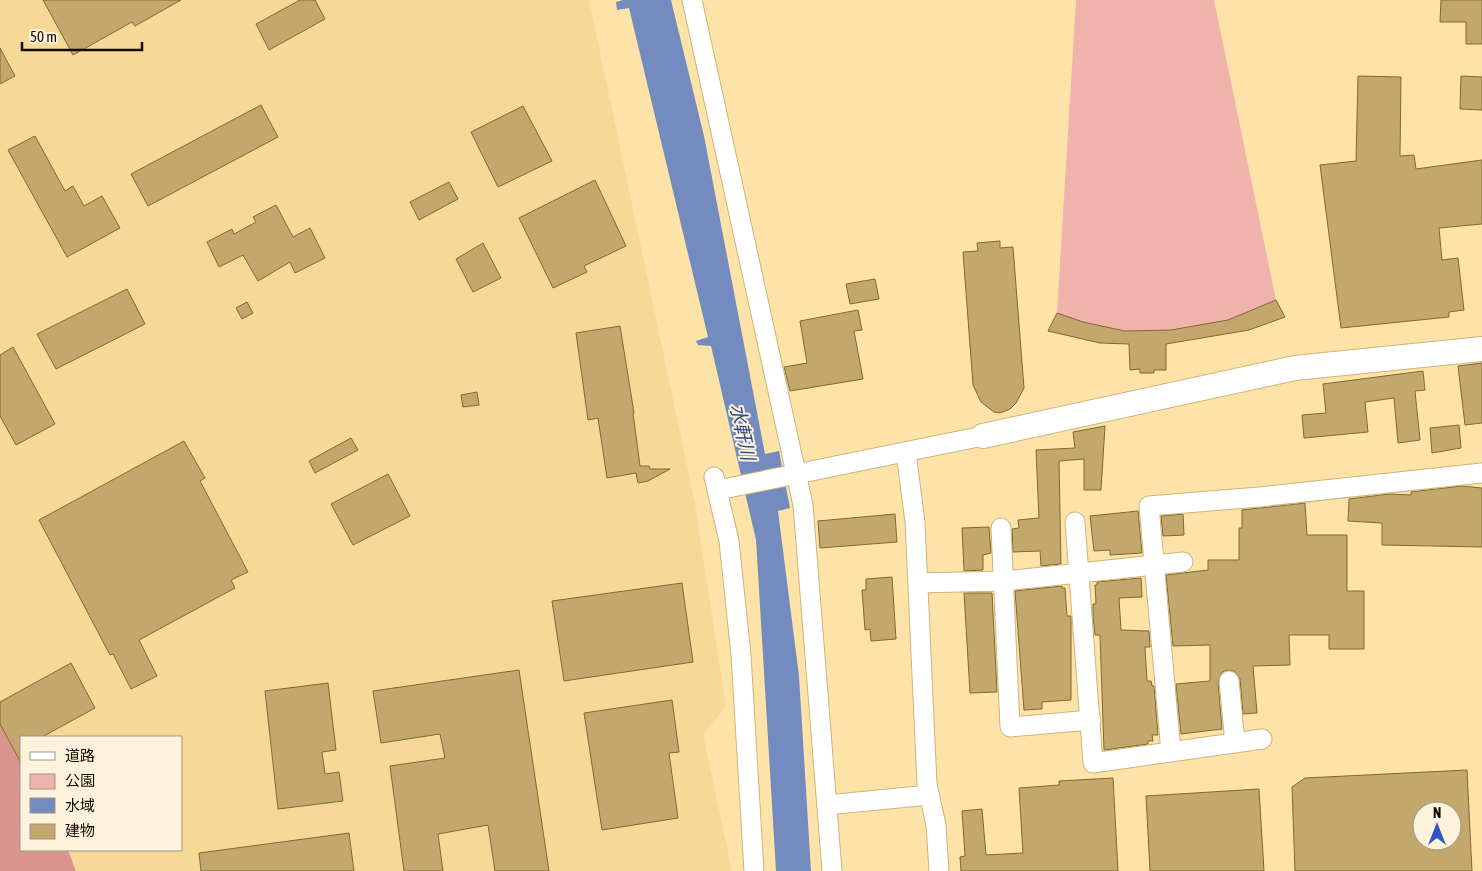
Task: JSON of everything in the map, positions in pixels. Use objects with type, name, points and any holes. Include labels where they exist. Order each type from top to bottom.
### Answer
[{"type":"street","points":[[692,0],[790,475],[803,505],[832,871]]},
{"type":"street","points":[[754,871],[741,655],[729,541],[716,483],[790,475],[906,453],[1295,368],[1482,349]]},
{"type":"street","points":[[906,453],[915,522],[930,794],[936,825],[939,871]]},
{"type":"street","points":[[1171,752],[1149,506],[1259,497],[1482,473]]},
{"type":"street","points":[[1075,522],[1094,764],[1262,739]]},
{"type":"street","points":[[1001,528],[1010,727],[1091,720]]},
{"type":"street","points":[[918,583],[1004,581],[1183,562]]},
{"type":"street","points":[[1229,682],[1235,742]]},
{"type":"street","points":[[827,805],[930,794]]},
{"type":"shaded area","points":[[0,0],[589,0],[695,504],[726,706],[703,734],[732,871],[76,871],[68,851],[182,851],[182,736],[20,736],[20,752],[0,711]]},
{"type":"shaded area","points":[[0,711],[20,752],[20,851],[68,851],[76,871],[0,871]]},
{"type":"green space","points":[[1076,0],[1214,0],[1276,300],[1228,320],[1171,330],[1125,331],[1083,322],[1057,313]]},
{"type":"water","name":"水軒川","points":[[623,0],[671,0],[704,136],[765,454],[779,451],[790,508],[778,511],[799,676],[811,871],[776,871],[756,540],[711,346],[698,345],[696,341],[708,337],[629,8],[617,10],[616,2]]},
{"type":"building","points":[[43,0],[181,0],[135,26],[132,22],[73,55]]},
{"type":"building","points":[[300,0],[315,0],[325,19],[269,50],[256,24]]},
{"type":"building","points":[[1441,0],[1482,0],[1482,44],[1466,44],[1466,22],[1440,22]]},
{"type":"building","points":[[0,48],[15,76],[0,84]]},
{"type":"building","points":[[1358,76],[1401,77],[1400,156],[1414,155],[1416,169],[1482,160],[1482,224],[1439,228],[1442,260],[1458,258],[1464,310],[1449,312],[1449,317],[1341,328],[1320,165],[1356,161]]},
{"type":"building","points":[[1461,76],[1482,77],[1482,110],[1460,109]]},
{"type":"building","points":[[261,105],[278,137],[148,206],[131,174]]},
{"type":"building","points":[[523,106],[552,161],[498,187],[471,132]]},
{"type":"building","points":[[35,136],[65,191],[73,186],[84,206],[102,196],[120,228],[67,257],[8,150]]},
{"type":"building","points":[[595,180],[626,246],[584,266],[587,272],[553,288],[519,218]]},
{"type":"building","points":[[449,182],[458,199],[419,220],[410,202]]},
{"type":"building","points":[[276,205],[293,237],[310,228],[325,258],[295,273],[290,262],[258,281],[243,255],[219,267],[207,242],[232,229],[234,234],[256,222],[253,217]]},
{"type":"building","points":[[1000,241],[1000,248],[1013,247],[1024,388],[1016,403],[1010,409],[1000,413],[994,412],[981,402],[973,385],[963,252],[978,251],[977,243]]},
{"type":"building","points":[[483,243],[501,278],[473,292],[456,259]]},
{"type":"building","points":[[875,279],[879,299],[850,304],[846,284]]},
{"type":"building","points":[[127,289],[145,324],[56,369],[37,334]]},
{"type":"building","points":[[1276,300],[1285,317],[1249,330],[1166,344],[1166,370],[1154,370],[1154,373],[1140,373],[1140,369],[1130,370],[1129,344],[1100,343],[1048,331],[1057,313],[1083,322],[1125,331],[1171,330],[1228,320]]},
{"type":"building","points":[[247,302],[253,313],[242,319],[236,308]]},
{"type":"building","points":[[858,310],[862,330],[854,331],[863,379],[790,391],[784,367],[807,363],[800,321]]},
{"type":"building","points":[[620,326],[634,413],[640,466],[649,466],[650,469],[670,469],[648,481],[638,483],[636,473],[607,478],[598,418],[588,420],[576,333]]},
{"type":"building","points":[[13,347],[55,424],[16,445],[0,416],[0,355]]},
{"type":"building","points":[[1482,363],[1482,423],[1465,425],[1458,366]]},
{"type":"building","points":[[1423,371],[1425,390],[1415,391],[1420,440],[1398,443],[1394,398],[1365,402],[1368,432],[1304,438],[1302,415],[1326,413],[1323,384]]},
{"type":"building","points":[[477,392],[479,405],[463,407],[461,395]]},
{"type":"building","points":[[1459,425],[1461,448],[1432,453],[1430,428]]},
{"type":"building","points":[[1105,426],[1101,490],[1084,490],[1084,459],[1059,461],[1061,564],[1041,566],[1040,551],[1013,552],[1012,529],[1019,528],[1018,520],[1039,518],[1036,450],[1075,448],[1073,432]]},
{"type":"building","points":[[351,438],[358,450],[315,473],[309,461]]},
{"type":"building","points":[[184,441],[205,478],[200,481],[248,572],[231,580],[235,588],[139,640],[157,676],[131,689],[113,654],[110,655],[39,520]]},
{"type":"building","points":[[388,474],[410,516],[353,545],[331,504]]},
{"type":"building","points":[[1462,486],[1482,488],[1482,547],[1382,545],[1382,523],[1348,521],[1349,499],[1389,494],[1411,495],[1411,492]]},
{"type":"building","points":[[1305,503],[1307,535],[1347,535],[1347,591],[1364,591],[1364,649],[1329,649],[1329,635],[1289,635],[1290,665],[1253,666],[1257,713],[1243,714],[1240,679],[1234,671],[1227,670],[1222,672],[1218,682],[1222,729],[1181,734],[1176,684],[1210,681],[1210,645],[1173,646],[1166,575],[1208,570],[1208,560],[1239,560],[1239,528],[1242,528],[1242,510]]},
{"type":"building","points":[[1138,511],[1142,553],[1110,555],[1110,550],[1094,551],[1090,516]]},
{"type":"building","points":[[895,514],[897,542],[820,548],[818,521]]},
{"type":"building","points":[[1183,514],[1184,535],[1163,536],[1161,516]]},
{"type":"building","points":[[989,527],[991,553],[983,555],[983,570],[964,571],[962,528]]},
{"type":"building","points":[[892,577],[896,639],[871,641],[870,629],[865,630],[862,590],[866,590],[866,579]]},
{"type":"building","points":[[1141,578],[1142,597],[1119,598],[1121,630],[1149,631],[1150,647],[1145,647],[1147,681],[1151,681],[1152,686],[1154,686],[1158,735],[1152,735],[1153,741],[1148,741],[1148,744],[1104,750],[1100,635],[1095,635],[1093,616],[1093,604],[1096,604],[1095,585],[1097,585],[1097,582]]},
{"type":"building","points":[[682,583],[693,662],[564,681],[552,601]]},
{"type":"building","points":[[1062,586],[1062,588],[1065,588],[1067,616],[1071,616],[1071,700],[1042,702],[1042,709],[1024,710],[1015,591]]},
{"type":"building","points":[[964,593],[992,593],[997,692],[970,693]]},
{"type":"building","points":[[71,663],[95,708],[44,736],[20,736],[20,761],[0,724],[0,702]]},
{"type":"building","points":[[519,670],[549,871],[495,871],[488,825],[438,834],[443,871],[404,871],[390,766],[445,758],[440,734],[381,743],[373,691]]},
{"type":"building","points":[[328,683],[336,750],[322,752],[325,774],[339,772],[343,801],[278,809],[265,691]]},
{"type":"building","points":[[672,700],[679,752],[669,753],[678,818],[602,830],[584,713]]},
{"type":"building","points":[[1467,770],[1472,871],[1295,871],[1292,787],[1305,778]]},
{"type":"building","points":[[1113,778],[1118,871],[961,871],[960,857],[965,856],[962,811],[982,809],[986,855],[1023,853],[1019,788],[1059,785],[1059,781]]},
{"type":"building","points":[[1259,789],[1264,871],[1150,871],[1146,796]]},
{"type":"building","points":[[349,833],[354,871],[201,871],[199,853]]}]
